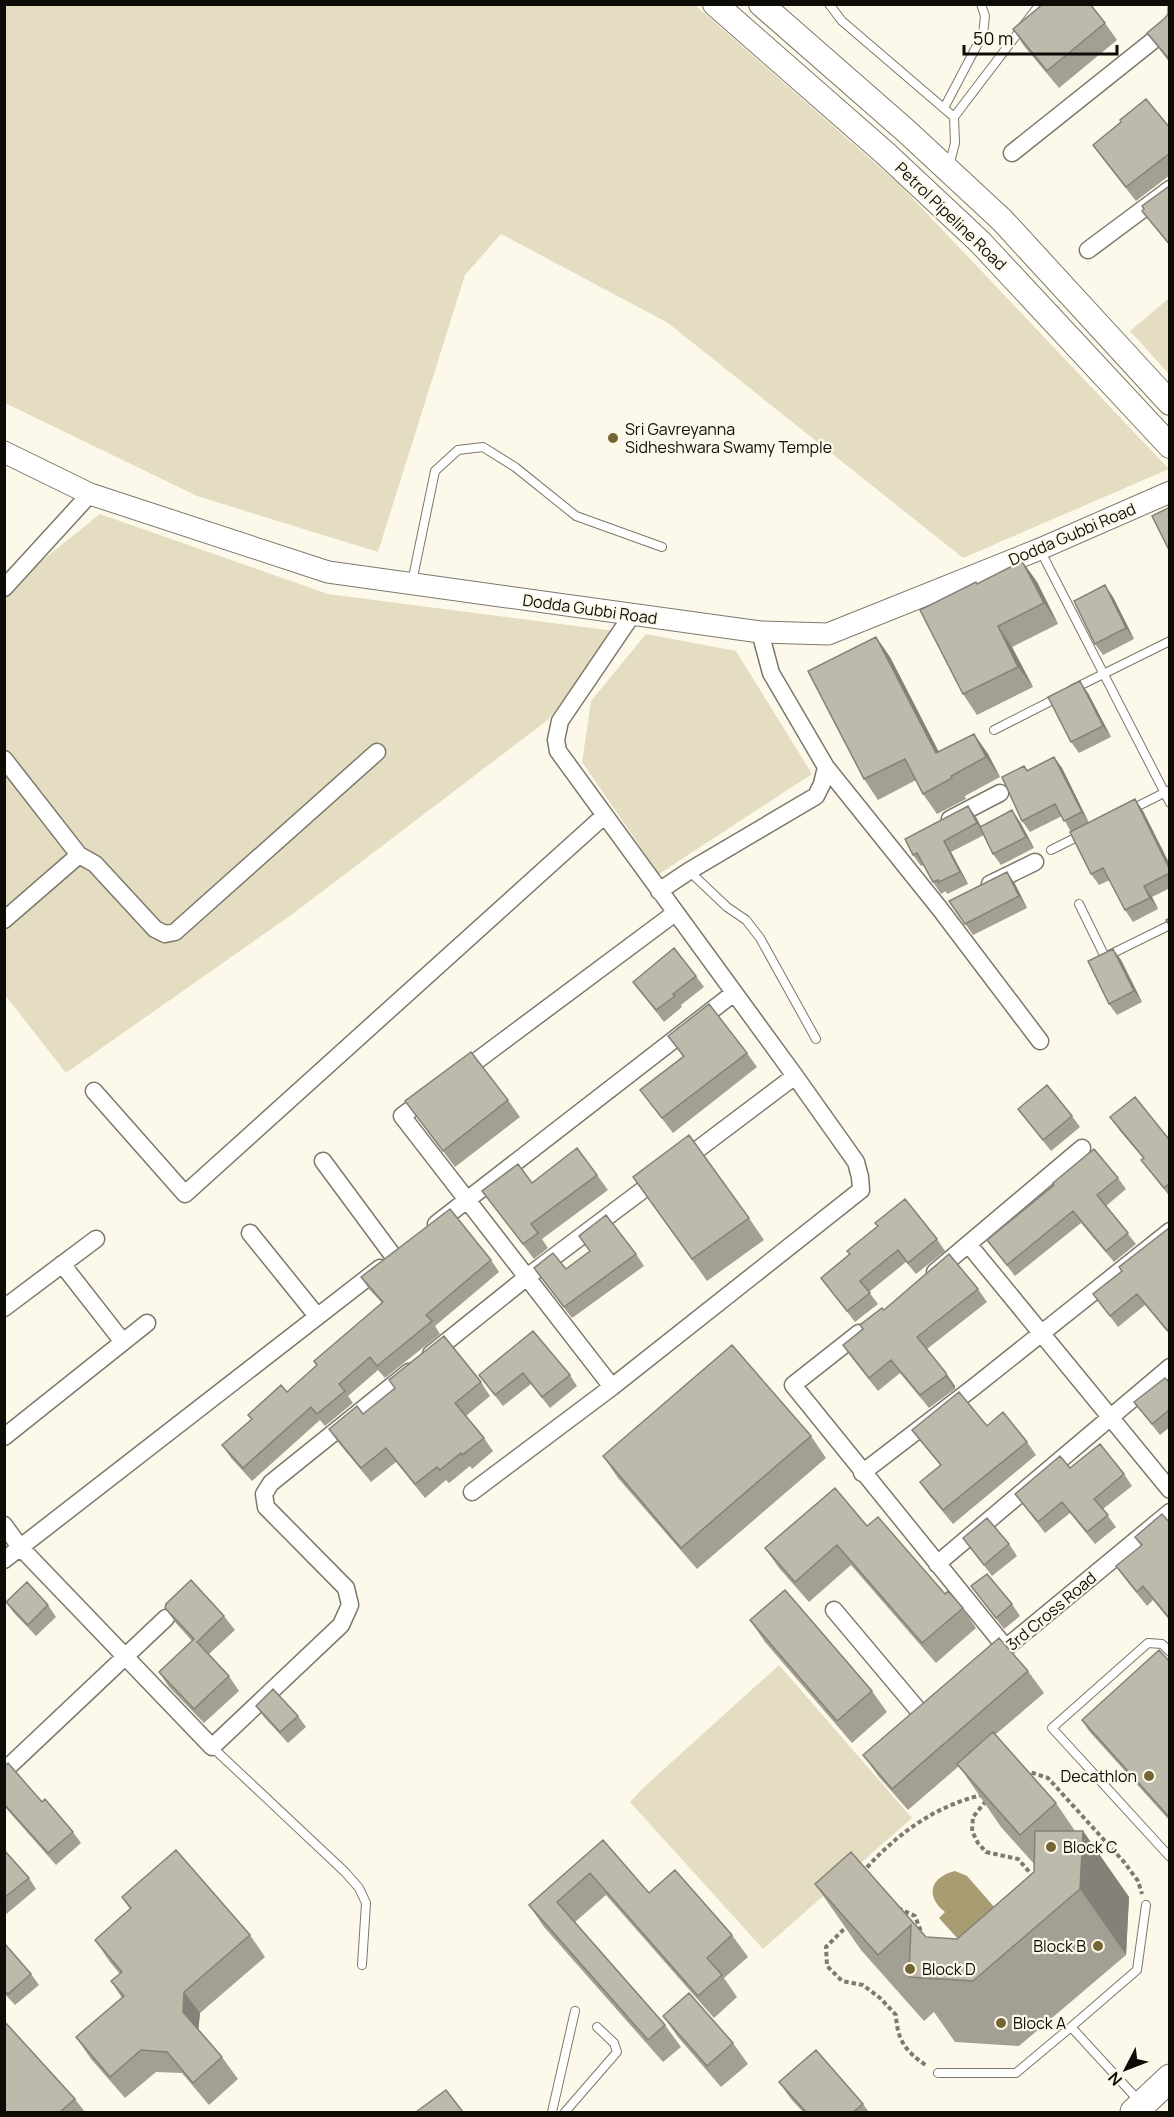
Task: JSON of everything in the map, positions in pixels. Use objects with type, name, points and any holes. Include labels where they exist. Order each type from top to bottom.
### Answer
[{"type":"main road","name":"Petrol Pipeline Road","points":[[715,4],[885,153],[980,242],[1170,446]]},
{"type":"main road","name":"Petrol Pipeline Road","points":[[761,4],[1002,220],[1170,403]]},
{"type":"main road","points":[[1138,2109],[1170,2078]]},
{"type":"street","points":[[1012,153],[1170,27]]},
{"type":"street","points":[[1088,250],[1170,189]]},
{"type":"street","name":"Dodda Gubbi Road","points":[[4,452],[90,494],[328,572],[760,632],[828,634],[1040,549],[1170,492]]},
{"type":"street","points":[[4,588],[90,494]]},
{"type":"street","points":[[472,1492],[612,1387],[861,1190],[856,1162],[558,752],[556,740],[560,721],[633,615]]},
{"type":"street","points":[[760,632],[771,673],[826,767],[892,849],[945,907],[1040,1041]]},
{"type":"street","points":[[4,759],[79,855],[95,864],[154,929],[165,934],[175,933],[377,752]]},
{"type":"street","points":[[659,891],[816,796],[826,767]]},
{"type":"street","points":[[931,829],[1000,793]]},
{"type":"street","points":[[94,1092],[185,1194],[605,815]]},
{"type":"street","points":[[892,849],[911,839]]},
{"type":"street","points":[[4,920],[79,855]]},
{"type":"street","points":[[972,894],[1035,862]]},
{"type":"street","points":[[612,1387],[402,1116],[675,913]]},
{"type":"street","points":[[422,1236],[734,993]]},
{"type":"street","points":[[4,1525],[20,1547],[212,1747],[340,1625],[350,1605],[346,1588],[266,1507],[264,1494],[271,1483],[526,1277],[795,1076]]},
{"type":"street","points":[[923,1282],[1082,1148]]},
{"type":"street","points":[[4,1560],[399,1254],[323,1161]]},
{"type":"street","points":[[862,1473],[1042,1334],[1170,1231]]},
{"type":"street","points":[[250,1233],[317,1316]]},
{"type":"street","points":[[4,1308],[96,1239]]},
{"type":"street","points":[[969,1245],[1170,1490]]},
{"type":"street","points":[[62,1264],[123,1342]]},
{"type":"street","points":[[4,1437],[147,1323]]},
{"type":"street","points":[[867,1326],[793,1385],[1006,1648]]},
{"type":"street","points":[[937,1564],[1170,1367]]},
{"type":"street","name":"3rd Cross Road","points":[[987,1664],[1170,1512]]},
{"type":"street","points":[[834,1610],[928,1713],[908,1730]]},
{"type":"street","points":[[4,1772],[166,1618]]},
{"type":"lane","points":[[829,4],[842,21],[954,117]]},
{"type":"lane","points":[[944,108],[984,34],[985,16],[981,4]]},
{"type":"lane","points":[[948,170],[956,144],[954,117],[1040,4]]},
{"type":"lane","points":[[412,584],[435,471],[458,450],[483,447],[515,467],[576,516],[662,548]]},
{"type":"lane","points":[[1040,549],[1167,792],[1170,804]]},
{"type":"lane","points":[[994,730],[1170,641]]},
{"type":"lane","points":[[1123,814],[1167,792]]},
{"type":"lane","points":[[1051,850],[1092,829]]},
{"type":"lane","points":[[689,871],[727,907],[746,920],[760,939],[816,1039]]},
{"type":"lane","points":[[1079,904],[1106,957],[1170,925]]},
{"type":"lane","points":[[1170,1652],[1162,1644],[1148,1643],[1052,1728],[1170,1857]]},
{"type":"lane","points":[[212,1747],[345,1872],[359,1888],[366,1903],[362,1965]]},
{"type":"lane","points":[[938,2073],[1016,2073],[1137,1970],[1146,1905]]},
{"type":"lane","points":[[552,2112],[575,2011]]},
{"type":"lane","points":[[565,2112],[617,2052],[614,2043],[597,2027]]},
{"type":"lane","points":[[1071,2027],[1138,2109]]},
{"type":"path","points":[[1020,1778],[1030,1772],[1048,1778],[1124,1862],[1138,1881],[1146,1905]]},
{"type":"path","points":[[993,1794],[973,1816],[972,1831],[978,1844],[986,1852],[1018,1859],[1032,1875],[1032,1886]]},
{"type":"path","points":[[861,1873],[922,1818],[948,1806],[986,1795]]},
{"type":"path","points":[[897,1907],[915,1916],[924,1940]]},
{"type":"path","points":[[849,1924],[851,1914]]},
{"type":"path","points":[[857,1917],[825,1947],[827,1966],[842,1981],[863,1985],[880,1998],[896,2015],[897,2033],[912,2056],[938,2073]]},
{"type":"shaded area","points":[[4,5],[695,5],[900,185],[1169,469],[963,558],[668,323],[501,234],[465,275],[378,552],[197,496],[5,403]]},
{"type":"shaded area","points":[[1169,298],[1169,374],[1130,331]]},
{"type":"shaded area","points":[[100,514],[328,594],[615,631],[549,719],[294,913],[66,1073],[5,995],[5,590]]},
{"type":"shaded area","points":[[646,634],[736,651],[812,774],[659,874],[582,762],[591,701]]},
{"type":"shaded area","points":[[779,1665],[912,1818],[763,1949],[630,1802]]},
{"type":"shaded area","points":[[955,1871],[967,1876],[1003,1917],[968,1950],[939,1918],[945,1912],[933,1894],[936,1882]]},
{"type":"building","points":[[1043,4],[1090,4],[1105,23],[1047,71],[1013,29]]},
{"type":"building","points":[[1170,6],[1170,60],[1147,33],[1165,18]]},
{"type":"building","points":[[1146,99],[1170,128],[1170,153],[1126,187],[1093,145]]},
{"type":"building","points":[[1168,187],[1170,189],[1170,245],[1142,211],[1144,209],[1142,206]]},
{"type":"building","points":[[1170,507],[1170,552],[1152,516]]},
{"type":"building","points":[[1022,561],[1044,603],[998,626],[1018,667],[963,694],[920,610]]},
{"type":"building","points":[[1105,585],[1126,628],[1095,644],[1074,601]]},
{"type":"building","points":[[876,637],[936,753],[974,734],[986,757],[923,794],[905,759],[864,779],[808,671]]},
{"type":"building","points":[[1080,681],[1103,726],[1071,742],[1048,697]]},
{"type":"building","points":[[1054,757],[1082,812],[1064,821],[1055,804],[1022,821],[1002,777],[1024,766],[1027,771]]},
{"type":"building","points":[[1135,799],[1170,873],[1144,886],[1150,898],[1125,910],[1103,868],[1091,874],[1070,832]]},
{"type":"building","points":[[968,806],[977,823],[944,841],[960,872],[939,882],[938,880],[933,882],[917,853],[913,855],[905,839]]},
{"type":"building","points":[[1012,810],[1026,837],[993,854],[980,827]]},
{"type":"building","points":[[1007,872],[1019,896],[965,924],[949,901]]},
{"type":"building","points":[[674,948],[696,976],[656,1010],[633,982]]},
{"type":"building","points":[[1113,949],[1134,991],[1109,1004],[1088,961]]},
{"type":"building","points":[[709,1004],[747,1053],[662,1118],[640,1090],[684,1056],[668,1036]]},
{"type":"building","points":[[471,1052],[508,1100],[443,1151],[405,1101]]},
{"type":"building","points":[[1047,1085],[1072,1116],[1043,1140],[1018,1109]]},
{"type":"building","points":[[1135,1097],[1168,1138],[1170,1137],[1170,1183],[1164,1188],[1141,1160],[1144,1158],[1110,1117]]},
{"type":"building","points":[[689,1135],[749,1218],[692,1259],[633,1177]]},
{"type":"building","points":[[577,1148],[597,1175],[531,1224],[538,1233],[523,1244],[482,1191],[518,1164],[532,1183]]},
{"type":"building","points":[[1094,1149],[1118,1178],[1097,1195],[1128,1233],[1106,1251],[1073,1211],[1007,1265],[987,1240]]},
{"type":"building","points":[[905,1199],[937,1239],[908,1263],[898,1250],[860,1281],[870,1293],[847,1311],[821,1278],[850,1254],[847,1251],[878,1226],[875,1223]]},
{"type":"building","points":[[450,1209],[491,1260],[426,1315],[432,1321],[377,1366],[370,1357],[339,1384],[345,1391],[317,1414],[311,1407],[243,1468],[222,1445],[252,1419],[248,1415],[281,1385],[287,1392],[317,1365],[314,1361],[383,1302],[361,1277]]},
{"type":"building","points":[[606,1215],[636,1254],[564,1307],[534,1268],[553,1253],[566,1269],[590,1251],[579,1236]]},
{"type":"building","points":[[1170,1226],[1170,1328],[1167,1330],[1137,1294],[1110,1316],[1093,1294],[1122,1271],[1119,1267]]},
{"type":"building","points":[[949,1254],[978,1289],[917,1337],[946,1376],[920,1395],[891,1360],[869,1378],[843,1345],[863,1329],[860,1325],[882,1308],[884,1310]]},
{"type":"building","points":[[533,1331],[570,1375],[542,1397],[523,1373],[495,1395],[479,1375]]},
{"type":"building","points":[[444,1336],[481,1382],[455,1403],[484,1438],[440,1470],[437,1467],[415,1484],[386,1448],[361,1468],[329,1429],[357,1406],[363,1414],[395,1388],[389,1380]]},
{"type":"building","points":[[732,1345],[811,1436],[681,1548],[603,1456]]},
{"type":"building","points":[[1165,1378],[1170,1383],[1170,1409],[1152,1424],[1134,1402]]},
{"type":"building","points":[[959,1392],[987,1426],[1003,1412],[1027,1442],[943,1510],[920,1482],[941,1465],[912,1430]]},
{"type":"building","points":[[1100,1444],[1124,1474],[1094,1499],[1108,1515],[1087,1532],[1062,1502],[1038,1522],[1015,1494],[1060,1456],[1070,1468]]},
{"type":"building","points":[[835,1488],[867,1526],[878,1517],[945,1594],[948,1591],[963,1608],[922,1643],[837,1545],[795,1582],[765,1548]]},
{"type":"building","points":[[1162,1514],[1170,1523],[1170,1619],[1143,1586],[1137,1592],[1116,1566],[1142,1545],[1135,1537]]},
{"type":"building","points":[[987,1518],[1009,1544],[984,1565],[963,1538]]},
{"type":"building","points":[[987,1574],[1012,1604],[996,1618],[971,1586]]},
{"type":"building","points":[[191,1580],[224,1616],[197,1642],[229,1676],[194,1709],[159,1672],[194,1639],[165,1608],[166,1604]]},
{"type":"building","points":[[27,1582],[48,1605],[28,1625],[6,1602]]},
{"type":"building","points":[[785,1590],[872,1691],[837,1721],[750,1620]]},
{"type":"building","points":[[999,1638],[1028,1671],[892,1789],[863,1755]]},
{"type":"building","name":"Decathlon","points":[[1159,1650],[1170,1662],[1170,1818],[1082,1720]]},
{"type":"building","points":[[273,1689],[298,1716],[280,1732],[256,1706]]},
{"type":"building","points":[[993,1732],[1056,1803],[1020,1835],[957,1764]]},
{"type":"building","points":[[8,1763],[42,1802],[45,1799],[73,1832],[48,1853],[4,1804],[4,1766]]},
{"type":"building","points":[[1035,1831],[1083,1831],[1080,1889],[973,1981],[909,1977],[911,1925],[878,1955],[815,1884],[851,1852],[926,1937],[957,1939],[1034,1872]]},
{"type":"building","points":[[603,1840],[649,1893],[675,1870],[732,1935],[707,1958],[722,1975],[698,1996],[590,1873],[557,1902],[665,2025],[648,2040],[529,1905]]},
{"type":"building","points":[[4,1850],[29,1878],[4,1898]]},
{"type":"building","points":[[176,1850],[250,1935],[184,1992],[183,2012],[222,2057],[193,2083],[167,2052],[141,2050],[110,2077],[76,2037],[124,1996],[111,1981],[122,1972],[95,1940],[131,1908],[122,1897]]},
{"type":"building","points":[[5,1944],[31,1974],[8,1994],[4,1991]]},
{"type":"building","points":[[689,1993],[733,2043],[707,2066],[663,2016]]},
{"type":"building","points":[[4,2021],[75,2099],[60,2112],[4,2112]]},
{"type":"building","points":[[816,2050],[863,2104],[853,2112],[806,2112],[779,2082]]},
{"type":"building","points":[[446,2090],[463,2112],[416,2112]]},
{"type":"place","name":"Sri Gavreyanna Sidheshwara Swamy Temple","points":[[613,438]]},
{"type":"place","name":"Decathlon","points":[[1149,1776]]},
{"type":"place","name":"Block C","points":[[1051,1847]]},
{"type":"place","name":"Block B","points":[[1098,1946]]},
{"type":"place","name":"Block D","points":[[910,1969]]},
{"type":"place","name":"Block A","points":[[1001,2023]]}]
